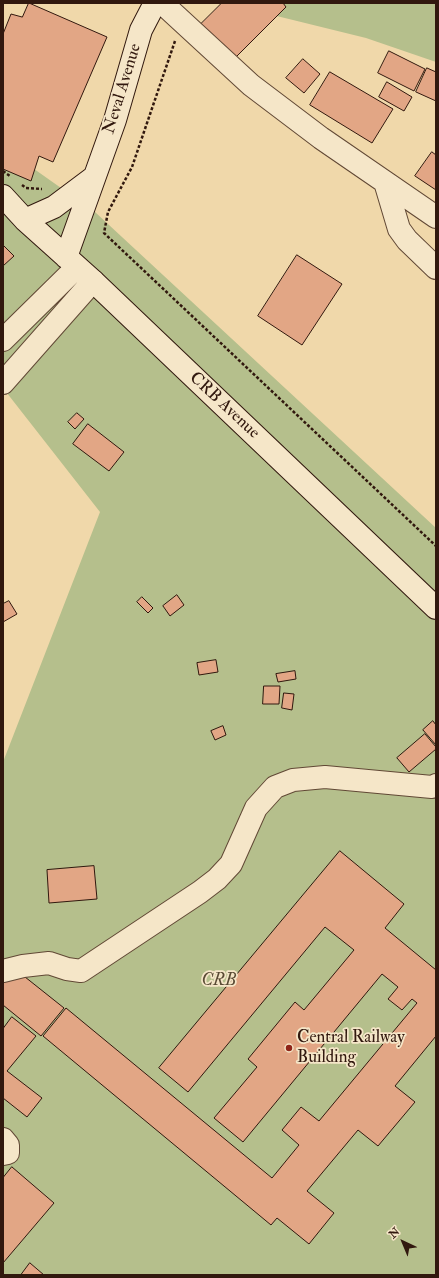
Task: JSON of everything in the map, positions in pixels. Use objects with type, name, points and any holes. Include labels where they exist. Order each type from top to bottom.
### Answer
[{"type":"street","name":"Neval Avenue","points":[[69,264],[94,177],[115,120],[141,30],[155,3]]},
{"type":"street","points":[[162,3],[251,85],[321,138],[436,217]]},
{"type":"street","points":[[11,200],[54,207],[94,177]]},
{"type":"street","points":[[385,182],[400,229],[407,240],[436,268]]},
{"type":"street","name":"CRB Avenue","points":[[11,200],[69,264],[93,281],[436,608]]},
{"type":"street","points":[[3,340],[69,264]]},
{"type":"street","points":[[3,383],[93,281]]},
{"type":"street","points":[[3,971],[23,966],[48,963],[66,969],[81,971],[194,895],[217,879],[231,864],[256,808],[275,787],[293,780],[325,777],[432,786],[436,785]]},
{"type":"street","points":[[3,1139],[8,1145],[8,1154],[3,1154]]},
{"type":"path","points":[[182,20],[132,167],[108,212],[104,233],[436,546]]},
{"type":"path","points":[[3,171],[11,200]]},
{"type":"path","points":[[20,184],[26,188],[47,189]]},
{"type":"green space","points":[[224,3],[436,3],[436,62],[366,38]]},
{"type":"green space","name":"CRB","points":[[3,147],[95,212],[436,528],[436,1275],[3,1275],[3,762],[100,512],[3,388]]},
{"type":"building","points":[[29,3],[107,37],[53,162],[39,156],[31,181],[3,169],[3,34],[11,14],[22,17]]},
{"type":"building","points":[[222,3],[283,3],[286,7],[231,62],[197,28]]},
{"type":"building","points":[[389,51],[425,69],[414,91],[378,73]]},
{"type":"building","points":[[303,59],[320,74],[304,93],[286,78]]},
{"type":"building","points":[[427,68],[436,72],[436,101],[416,92]]},
{"type":"building","points":[[330,72],[393,109],[372,143],[310,105]]},
{"type":"building","points":[[387,82],[412,97],[404,111],[379,97]]},
{"type":"building","points":[[432,152],[436,155],[436,190],[415,176]]},
{"type":"building","points":[[3,245],[14,256],[3,266]]},
{"type":"building","points":[[297,255],[342,284],[302,345],[258,316]]},
{"type":"building","points":[[77,413],[84,419],[75,429],[68,422]]},
{"type":"building","points":[[88,424],[124,452],[109,471],[73,444]]},
{"type":"building","points":[[177,595],[184,605],[170,616],[163,606]]},
{"type":"building","points":[[142,597],[153,608],[148,613],[137,602]]},
{"type":"building","points":[[9,601],[17,614],[3,622],[3,604]]},
{"type":"building","points":[[216,660],[218,672],[199,675],[197,663]]},
{"type":"building","points":[[295,671],[296,679],[278,682],[276,674]]},
{"type":"building","points":[[264,686],[280,686],[279,704],[263,704]]},
{"type":"building","points":[[284,693],[294,694],[292,710],[282,708]]},
{"type":"building","points":[[433,721],[436,725],[436,745],[423,730]]},
{"type":"building","points":[[223,726],[226,735],[215,740],[211,731]]},
{"type":"building","points":[[425,734],[436,749],[409,772],[397,758]]},
{"type":"building","name":"Central Railway Building","points":[[340,851],[404,904],[385,928],[436,970],[436,1036],[395,1086],[415,1102],[378,1146],[358,1130],[307,1191],[334,1213],[309,1244],[277,1218],[271,1225],[43,1036],[66,1008],[272,1178],[299,1145],[282,1130],[301,1107],[319,1121],[417,1003],[412,999],[402,1010],[388,999],[398,987],[382,974],[243,1142],[214,1118],[257,1067],[248,1059],[295,1002],[304,1010],[354,950],[325,927],[188,1092],[159,1068]]},
{"type":"building","points":[[94,866],[97,899],[49,903],[47,870]]},
{"type":"building","points":[[15,969],[64,1008],[41,1036],[3,1005],[3,984]]},
{"type":"building","points":[[12,1017],[36,1036],[7,1071],[42,1098],[27,1117],[3,1098],[3,1029]]},
{"type":"building","points":[[12,1167],[54,1203],[3,1263],[3,1178]]},
{"type":"building","points":[[30,1263],[44,1275],[21,1275]]},
{"type":"place","name":"Central Railway Building","points":[[289,1048]]}]
